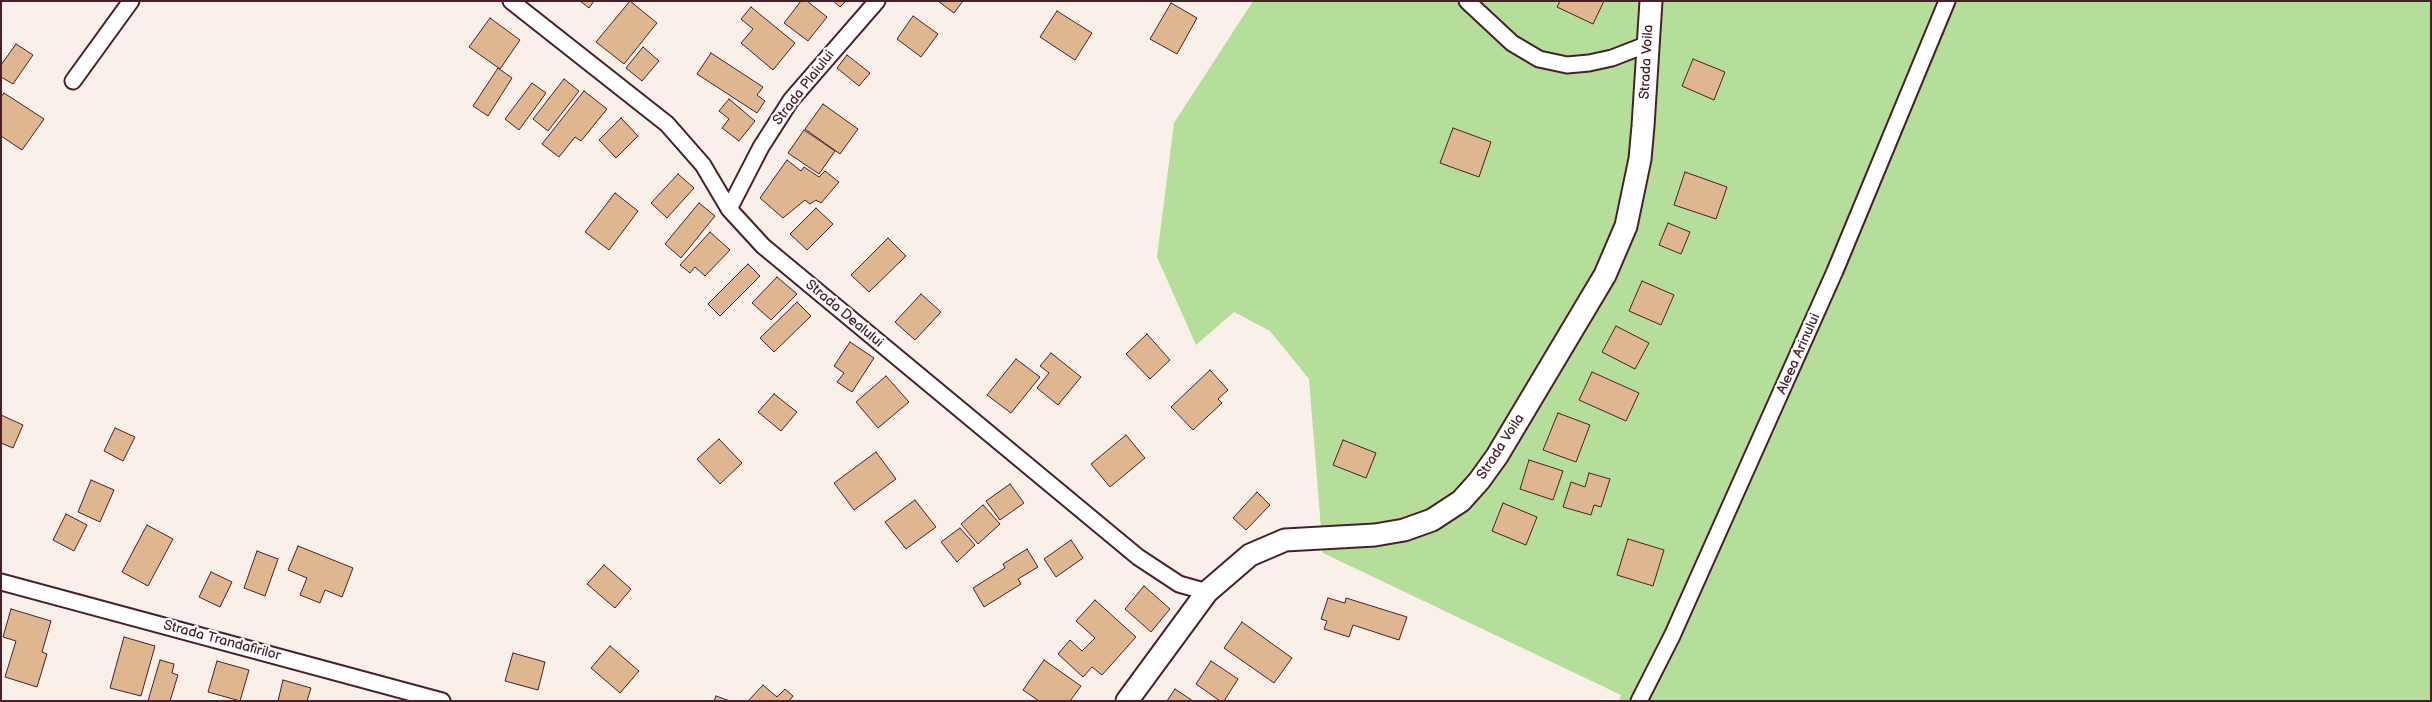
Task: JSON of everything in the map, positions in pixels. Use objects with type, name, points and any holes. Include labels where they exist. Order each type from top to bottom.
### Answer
[{"type":"main road","name":"Strada Voila","points":[[1127,701],[1207,592],[1236,565],[1267,547],[1294,539],[1375,535],[1404,530],[1432,520],[1461,501],[1479,481],[1497,456],[1615,255],[1626,226],[1640,159],[1651,1]]},
{"type":"street","points":[[73,81],[132,1]]},
{"type":"street","name":"Strada Dealului","points":[[511,1],[667,124],[703,164],[729,209],[763,246],[1138,557],[1179,584],[1207,592]]},
{"type":"street","name":"Strada Plaiului","points":[[729,209],[761,147],[791,100],[877,1]]},
{"type":"street","points":[[1467,1],[1512,43],[1539,59],[1567,65],[1590,63],[1612,58],[1648,44]]},
{"type":"street","name":"Aleea Arinului","points":[[1639,701],[1672,636],[1835,272],[1947,1]]},
{"type":"street","name":"Strada Trandafirilor","points":[[1,582],[442,701]]},
{"type":"green space","points":[[1253,1],[2431,1],[2431,701],[1619,701],[1621,695],[1323,553],[1309,379],[1270,331],[1234,312],[1196,345],[1157,257],[1174,123]]},
{"type":"building","points":[[580,1],[594,1],[589,8]]},
{"type":"building","points":[[630,1],[657,23],[624,64],[596,42]]},
{"type":"building","points":[[801,1],[807,1],[827,17],[808,41],[784,23]]},
{"type":"building","points":[[833,1],[846,1],[840,7]]},
{"type":"building","points":[[938,1],[963,1],[954,13]]},
{"type":"building","points":[[1560,1],[1604,1],[1593,24],[1557,7]]},
{"type":"building","points":[[1171,3],[1197,18],[1177,54],[1150,39]]},
{"type":"building","points":[[751,7],[795,43],[773,70],[741,43],[753,29],[741,19]]},
{"type":"building","points":[[1057,11],[1092,33],[1075,60],[1040,37]]},
{"type":"building","points":[[913,16],[938,34],[921,57],[897,39]]},
{"type":"building","points":[[490,18],[520,40],[500,69],[469,47]]},
{"type":"building","points":[[16,44],[33,55],[13,84],[1,77],[1,65]]},
{"type":"building","points":[[643,47],[659,61],[642,81],[626,68]]},
{"type":"building","points":[[711,53],[763,87],[757,95],[765,101],[757,113],[697,74]]},
{"type":"building","points":[[847,55],[870,73],[859,86],[837,68]]},
{"type":"building","points":[[1693,59],[1725,72],[1714,100],[1682,86]]},
{"type":"building","points":[[498,68],[512,78],[488,116],[473,106]]},
{"type":"building","points":[[564,79],[579,91],[548,131],[533,119]]},
{"type":"building","points":[[532,83],[546,93],[519,130],[505,119]]},
{"type":"building","points":[[584,91],[607,109],[581,141],[575,137],[559,157],[542,144]]},
{"type":"building","points":[[4,93],[44,119],[22,150],[1,136],[1,97]]},
{"type":"building","points":[[729,99],[755,121],[739,141],[722,128],[729,119],[719,111]]},
{"type":"building","points":[[823,104],[858,129],[840,154],[805,129]]},
{"type":"building","points":[[621,118],[638,136],[616,158],[599,140]]},
{"type":"building","points":[[1453,128],[1491,142],[1479,177],[1440,163]]},
{"type":"building","points":[[804,130],[835,151],[819,174],[788,153]]},
{"type":"building","points":[[787,160],[801,171],[804,167],[819,177],[825,171],[839,182],[821,203],[816,200],[810,204],[805,200],[783,218],[760,198]]},
{"type":"building","points":[[1685,172],[1727,187],[1716,219],[1674,205]]},
{"type":"building","points":[[678,174],[694,188],[667,218],[651,203]]},
{"type":"building","points":[[615,193],[638,211],[609,250],[585,232]]},
{"type":"building","points":[[699,203],[715,216],[681,258],[665,244]]},
{"type":"building","points":[[816,208],[833,224],[807,250],[790,234]]},
{"type":"building","points":[[1668,223],[1690,232],[1681,254],[1659,245]]},
{"type":"building","points":[[710,232],[730,250],[705,276],[695,267],[690,273],[680,265]]},
{"type":"building","points":[[888,238],[906,256],[869,292],[851,275]]},
{"type":"building","points":[[748,264],[760,276],[720,316],[708,304]]},
{"type":"building","points":[[777,277],[797,294],[771,320],[752,303]]},
{"type":"building","points":[[1642,281],[1674,295],[1661,325],[1629,311]]},
{"type":"building","points":[[921,294],[941,312],[915,340],[895,322]]},
{"type":"building","points":[[797,302],[811,316],[774,352],[760,338]]},
{"type":"building","points":[[1616,326],[1649,343],[1635,369],[1602,352]]},
{"type":"building","points":[[1147,334],[1170,360],[1150,379],[1126,354]]},
{"type":"building","points":[[850,342],[874,358],[852,392],[837,382],[844,373],[834,366]]},
{"type":"building","points":[[1051,353],[1081,377],[1058,405],[1037,388],[1049,373],[1040,366]]},
{"type":"building","points":[[1016,359],[1040,377],[1011,413],[987,395]]},
{"type":"building","points":[[1210,370],[1228,390],[1218,399],[1222,403],[1193,430],[1171,407]]},
{"type":"building","points":[[1592,372],[1639,393],[1626,421],[1579,400]]},
{"type":"building","points":[[886,376],[909,402],[878,428],[856,402]]},
{"type":"building","points":[[774,394],[797,412],[781,431],[758,412]]},
{"type":"building","points":[[1558,413],[1590,425],[1576,462],[1543,450]]},
{"type":"building","points":[[1,415],[23,425],[13,448],[1,443]]},
{"type":"building","points":[[115,428],[135,437],[123,461],[104,451]]},
{"type":"building","points":[[1126,435],[1145,458],[1110,487],[1091,464]]},
{"type":"building","points":[[719,439],[742,463],[720,484],[697,459]]},
{"type":"building","points":[[1343,440],[1376,453],[1366,478],[1333,465]]},
{"type":"building","points":[[876,452],[896,479],[854,510],[834,483]]},
{"type":"building","points":[[1529,460],[1563,471],[1553,500],[1520,489]]},
{"type":"building","points":[[1589,473],[1610,479],[1601,507],[1594,505],[1591,515],[1563,507],[1571,482],[1585,487]]},
{"type":"building","points":[[91,480],[114,490],[100,522],[78,512]]},
{"type":"building","points":[[1010,484],[1024,503],[1000,520],[986,501]]},
{"type":"building","points":[[1257,492],[1270,505],[1246,530],[1233,518]]},
{"type":"building","points":[[915,500],[936,527],[906,549],[885,522]]},
{"type":"building","points":[[1503,503],[1537,517],[1526,545],[1492,531]]},
{"type":"building","points":[[983,505],[1000,524],[978,544],[961,524]]},
{"type":"building","points":[[66,514],[87,525],[74,551],[53,540]]},
{"type":"building","points":[[147,525],[173,539],[148,586],[122,572]]},
{"type":"building","points":[[960,528],[975,545],[957,562],[941,542]]},
{"type":"building","points":[[1628,539],[1664,550],[1653,586],[1617,575]]},
{"type":"building","points":[[1071,540],[1083,558],[1056,577],[1044,559]]},
{"type":"building","points":[[298,546],[353,568],[342,597],[325,590],[320,603],[300,595],[307,578],[288,570]]},
{"type":"building","points":[[1027,549],[1038,567],[1018,579],[1021,584],[984,607],[973,588],[1005,568],[1003,564]]},
{"type":"building","points":[[257,551],[278,559],[265,596],[244,588]]},
{"type":"building","points":[[604,565],[631,589],[615,608],[587,584]]},
{"type":"building","points":[[211,572],[232,582],[220,607],[199,597]]},
{"type":"building","points":[[1144,586],[1170,609],[1151,632],[1125,609]]},
{"type":"building","points":[[1328,598],[1345,603],[1346,598],[1407,617],[1399,640],[1353,625],[1349,637],[1324,629],[1327,621],[1321,619]]},
{"type":"building","points":[[1095,600],[1136,637],[1102,675],[1092,667],[1083,677],[1058,654],[1070,640],[1082,651],[1095,638],[1076,621]]},
{"type":"building","points":[[11,609],[51,621],[42,652],[47,654],[37,687],[5,677],[16,641],[3,637]]},
{"type":"building","points":[[1242,622],[1292,658],[1274,683],[1224,648]]},
{"type":"building","points":[[124,637],[155,646],[141,696],[110,688]]},
{"type":"building","points":[[610,646],[639,671],[620,693],[591,668]]},
{"type":"building","points":[[513,653],[545,662],[538,690],[505,681]]},
{"type":"building","points":[[160,660],[174,664],[172,673],[178,675],[170,701],[148,701]]},
{"type":"building","points":[[1044,660],[1081,686],[1070,701],[1039,701],[1023,690]]},
{"type":"building","points":[[217,661],[249,670],[240,701],[208,692]]},
{"type":"building","points":[[1211,661],[1238,679],[1224,701],[1220,701],[1196,684]]},
{"type":"building","points":[[283,680],[311,688],[307,701],[278,701]]},
{"type":"building","points":[[763,685],[777,697],[785,689],[793,696],[789,701],[748,701]]},
{"type":"building","points":[[1175,689],[1193,701],[1167,701]]},
{"type":"building","points":[[716,696],[730,701],[714,701]]}]
